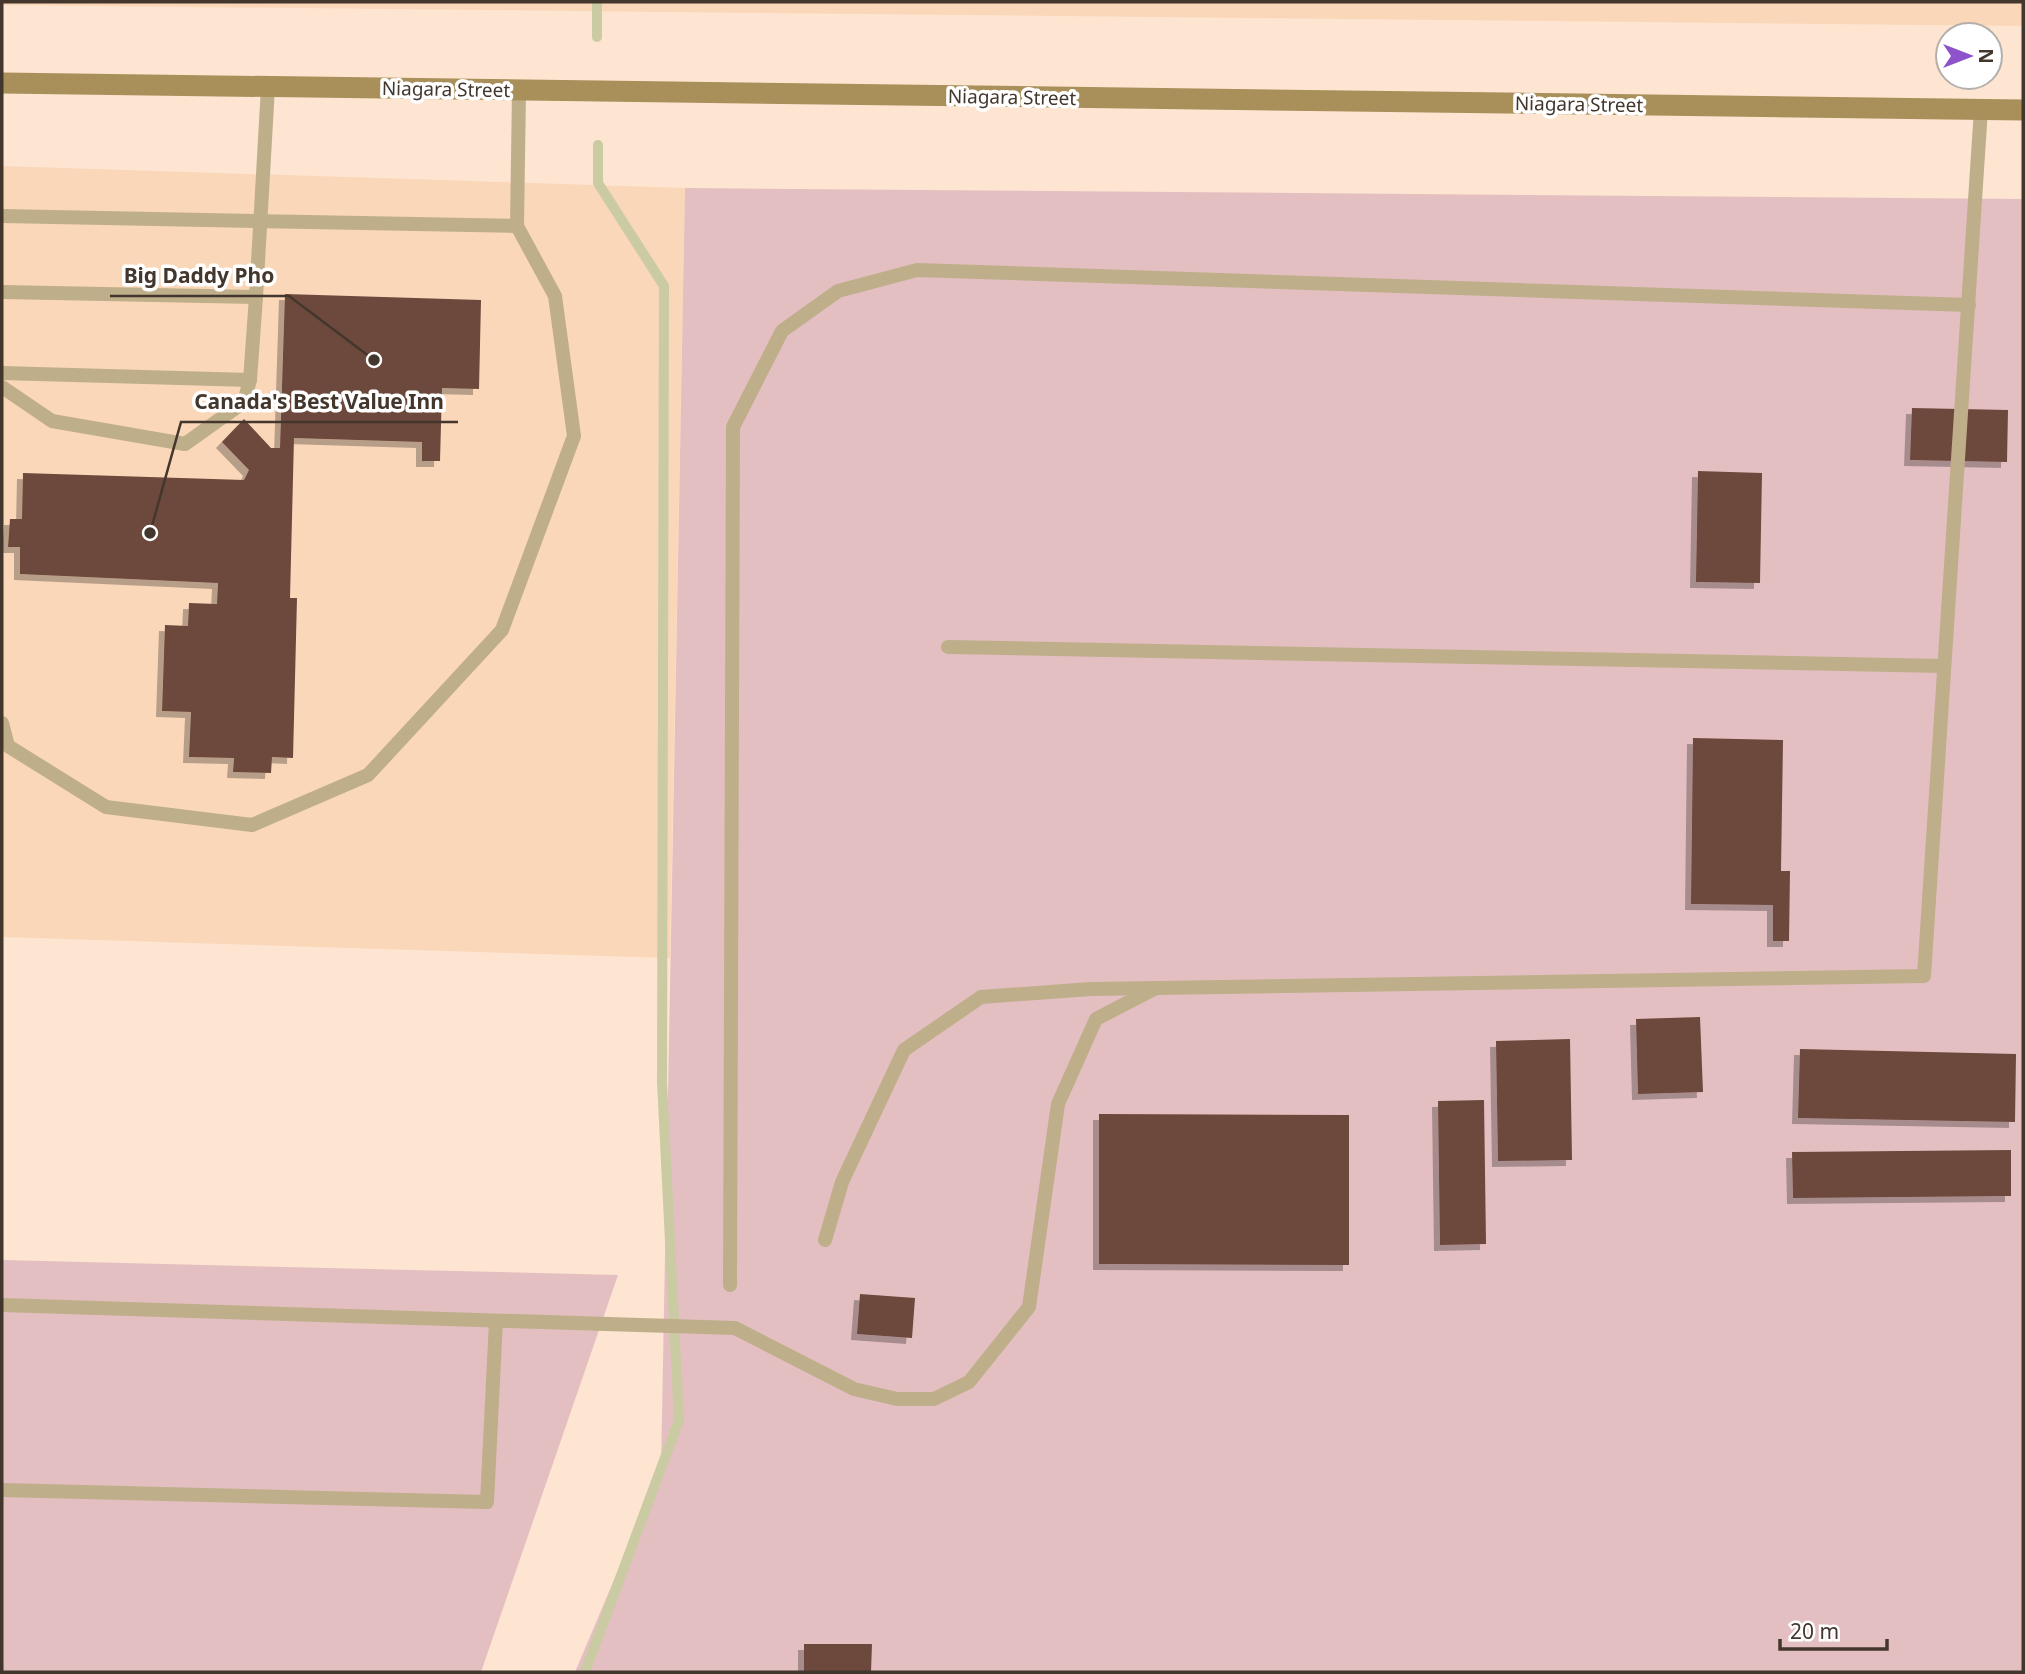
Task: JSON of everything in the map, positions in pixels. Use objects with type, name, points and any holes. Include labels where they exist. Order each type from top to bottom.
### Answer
[{"type":"main road","name":"Niagara Street","points":[[2,83],[2023,110]]},
{"type":"lane","points":[[2,387],[52,421],[185,444],[244,402],[250,380],[262,221],[268,87]]},
{"type":"lane","points":[[2,723],[9,746],[106,807],[251,825],[368,775],[502,630],[574,436],[555,296],[517,226],[519,90]]},
{"type":"lane","points":[[825,1240],[842,1182],[904,1050],[981,996],[1158,987],[1924,975],[1981,109]]},
{"type":"lane","points":[[2,216],[517,226]]},
{"type":"lane","points":[[730,1284],[733,427],[782,331],[838,291],[918,270],[1969,305]]},
{"type":"lane","points":[[2,292],[256,297]]},
{"type":"lane","points":[[2,373],[250,380]]},
{"type":"lane","points":[[948,647],[1944,666]]},
{"type":"lane","points":[[2,1305],[735,1328],[854,1389],[897,1399],[934,1399],[969,1382],[1030,1307],[1058,1104],[1096,1019],[1158,987]]},
{"type":"lane","points":[[2,1490],[487,1502],[496,1321]]},
{"type":"shaded area","points":[[2,2],[2023,2],[2023,26],[2004,26],[2004,21],[1934,21],[1934,25],[2,5]]},
{"type":"shaded area","points":[[2,166],[685,188],[670,958],[2,937]]},
{"type":"shaded area","points":[[685,188],[2023,199],[2023,1672],[575,1672],[661,1469]]},
{"type":"shaded area","points":[[2,1260],[618,1275],[481,1672],[2,1672]]},
{"type":"building","points":[[285,294],[481,300],[479,389],[442,388],[440,461],[422,461],[422,442],[294,438],[290,598],[297,598],[293,758],[272,757],[271,773],[233,772],[234,758],[189,757],[191,712],[162,711],[165,625],[188,626],[189,603],[217,604],[218,583],[20,574],[20,547],[8,547],[10,519],[22,519],[23,473],[244,480],[249,470],[222,442],[244,419],[271,448],[280,448]]},
{"type":"building","points":[[1912,408],[2008,410],[2007,462],[1910,460]]},
{"type":"building","points":[[1698,471],[1762,473],[1760,583],[1696,582]]},
{"type":"building","points":[[1693,738],[1783,740],[1781,871],[1790,871],[1789,941],[1773,941],[1773,905],[1691,904]]},
{"type":"building","points":[[1700,1017],[1703,1092],[1638,1094],[1636,1019]]},
{"type":"building","points":[[1570,1039],[1572,1160],[1498,1161],[1496,1041]]},
{"type":"building","points":[[1800,1049],[2016,1054],[2015,1122],[1798,1118]]},
{"type":"building","points":[[1484,1100],[1486,1244],[1440,1245],[1438,1101]]},
{"type":"building","points":[[1099,1114],[1349,1115],[1349,1265],[1099,1264]]},
{"type":"building","points":[[2011,1150],[2011,1196],[1793,1198],[1792,1152]]},
{"type":"building","points":[[860,1294],[915,1298],[912,1338],[857,1334]]},
{"type":"building","points":[[804,1644],[872,1644],[871,1672],[804,1672]]},
{"type":"waterway","points":[[597,2],[597,37]]},
{"type":"waterway","points":[[585,1672],[679,1420],[662,1082],[664,286],[598,183],[598,145]]},
{"type":"place","name":"Big Daddy Pho","points":[[374,360]]},
{"type":"place","name":"Canada's Best Value Inn","points":[[150,533]]}]
